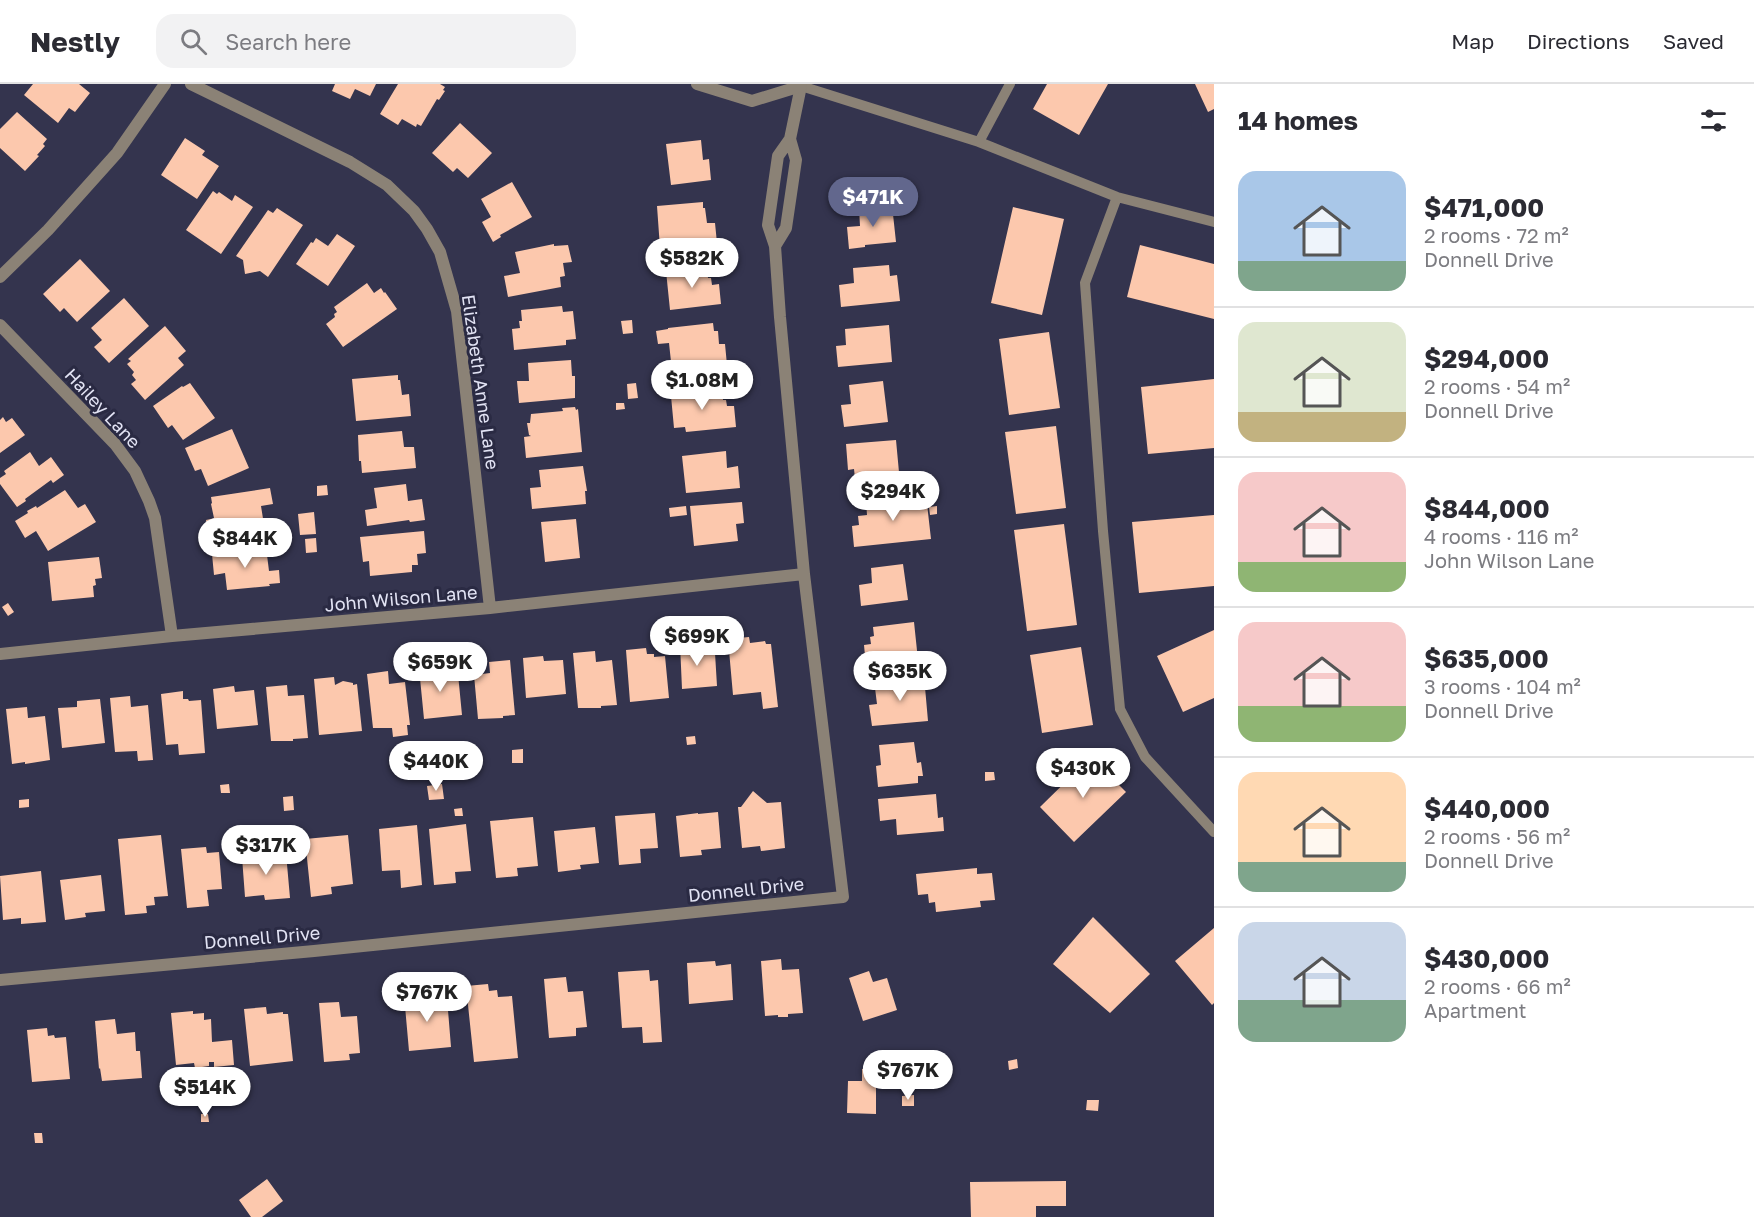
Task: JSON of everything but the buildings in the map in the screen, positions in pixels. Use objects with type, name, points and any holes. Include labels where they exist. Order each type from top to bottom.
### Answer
[{"type":"street","points":[[0,277],[48,230],[117,153],[165,84]]},
{"type":"street","name":"Elizabeth Anne Lane","points":[[191,84],[350,162],[387,185],[414,211],[427,229],[440,252],[457,311],[490,608]]},
{"type":"street","points":[[697,84],[752,101],[800,85]]},
{"type":"street","name":"Donnell Drive","points":[[0,980],[314,951],[843,897],[804,574],[775,246],[768,225],[778,156],[790,139],[800,85]]},
{"type":"street","name":"Donnell Drive","points":[[775,246],[786,228],[796,160],[790,139]]},
{"type":"street","name":"Hailey Lane","points":[[0,325],[115,444],[135,471],[155,518],[172,636]]},
{"type":"street","name":"John Wilson Lane","points":[[0,654],[172,636],[490,608],[804,574]]},
{"type":"lane","points":[[979,142],[1010,84]]},
{"type":"lane","points":[[800,85],[979,142],[1117,197],[1214,222]]},
{"type":"lane","points":[[1117,197],[1085,283],[1102,519],[1120,709],[1145,757],[1214,832]]}]
